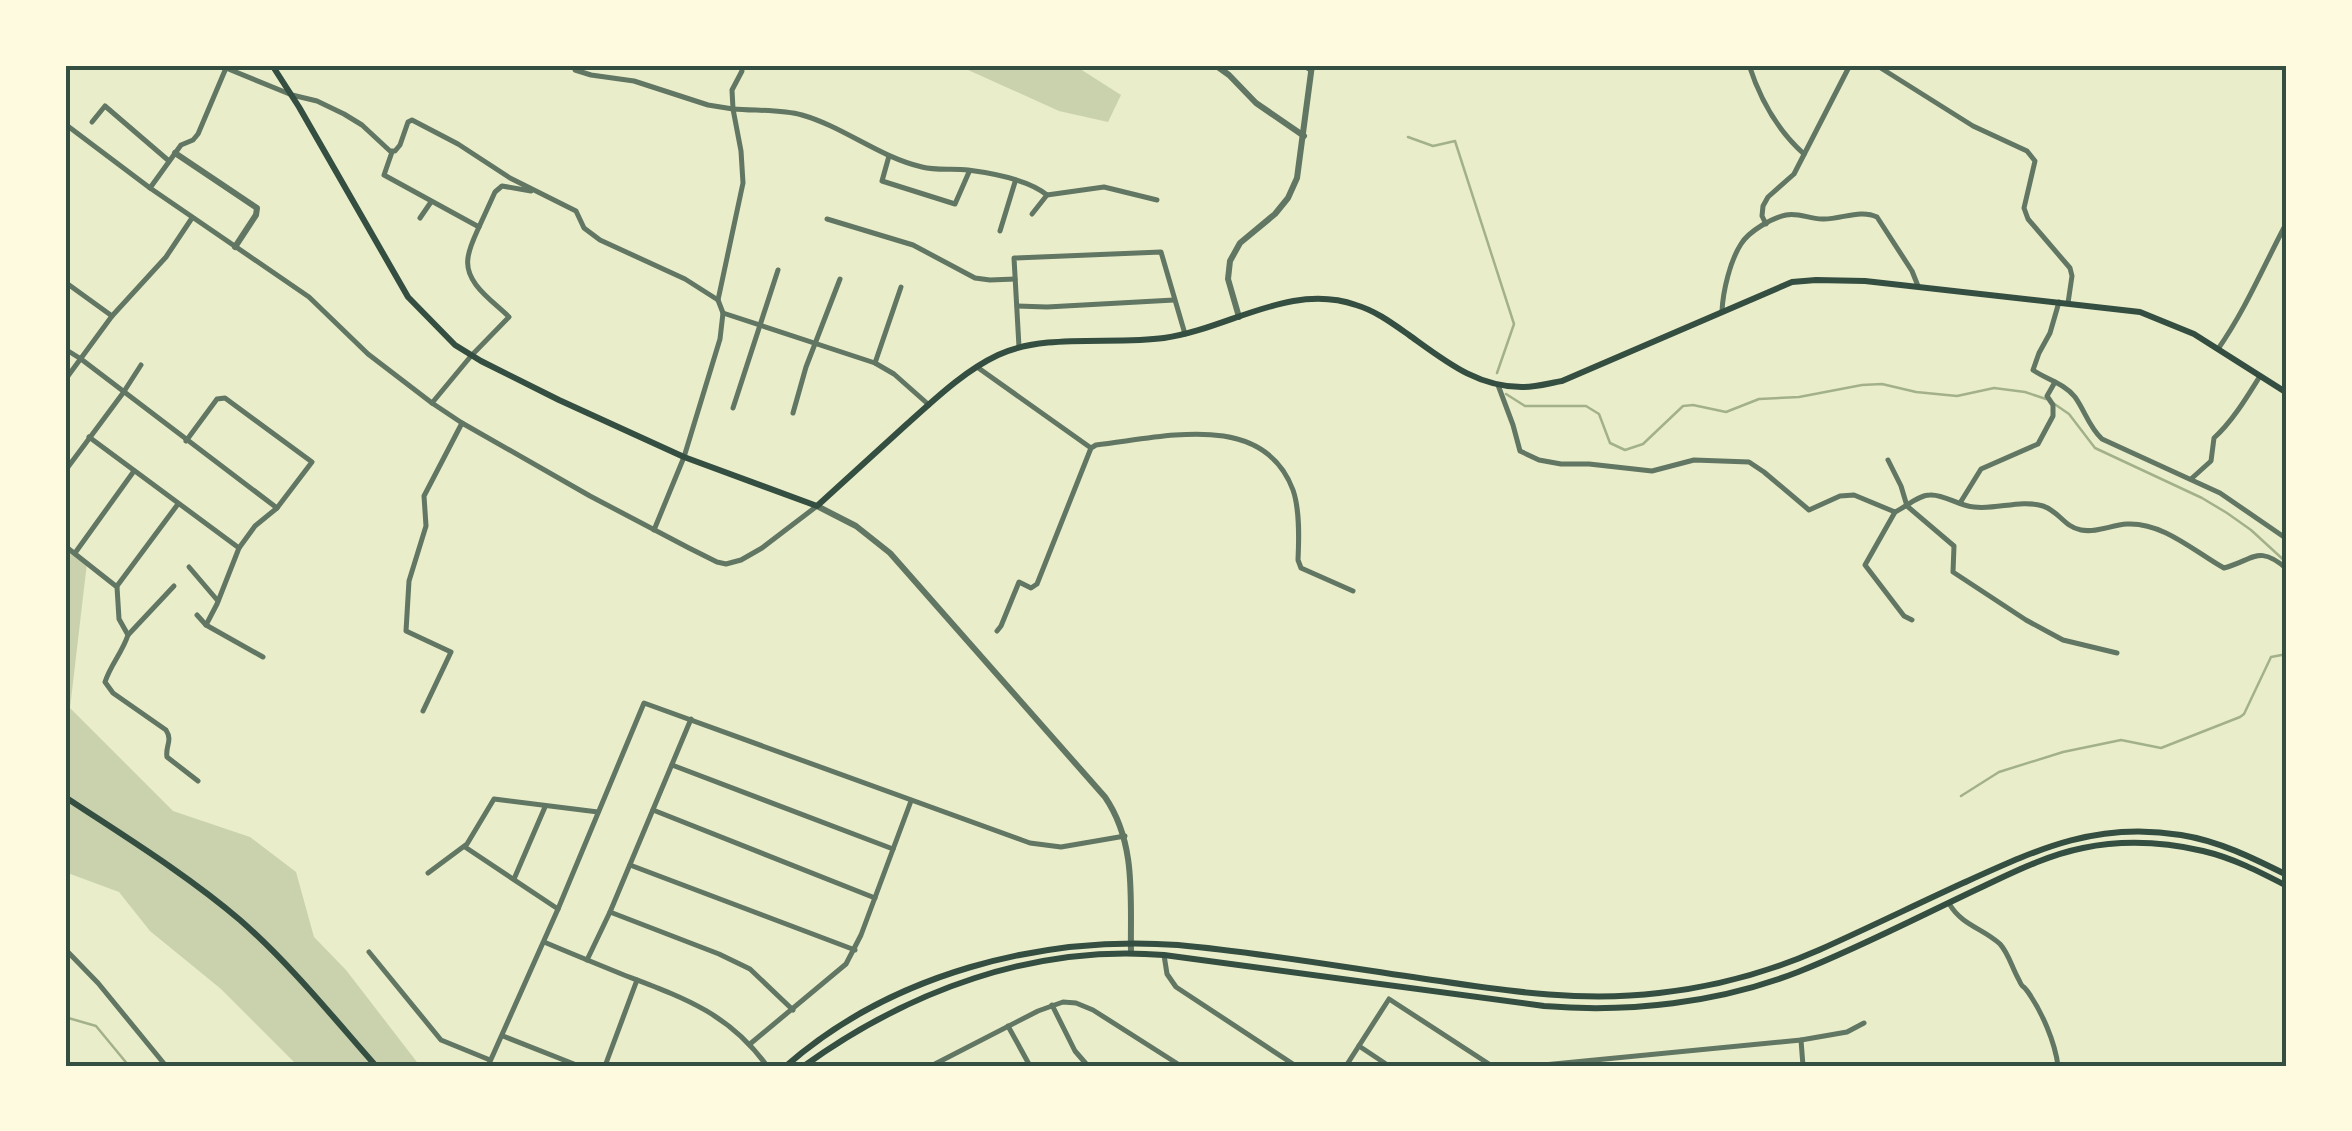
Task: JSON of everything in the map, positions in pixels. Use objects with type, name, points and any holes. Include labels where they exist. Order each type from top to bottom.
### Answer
[{"type":"main road","points":[[272,65],[408,297],[438,330],[472,356],[559,400],[684,456],[817,506],[977,366],[1019,347],[1185,334],[1294,300],[1340,300],[1372,311],[1474,379],[1525,387],[1562,381],[1792,282],[1918,286],[2140,312],[2194,334],[2287,394]]},
{"type":"main road","points":[[65,797],[177,872],[242,922],[294,971],[376,1066]]},
{"type":"main road","points":[[786,1066],[864,1014],[947,975],[1026,954],[1081,946],[1130,943],[1221,950],[1525,993],[1627,996],[1693,988],[1777,966],[2029,853],[2080,837],[2140,832],[2182,835],[2226,847],[2287,875]]},
{"type":"main road","points":[[804,1066],[878,1019],[951,985],[1029,964],[1073,958],[1130,953],[1164,955],[1544,1006],[1634,1007],[1722,994],[1796,972],[2047,858],[2080,848],[2129,843],[2182,847],[2230,859],[2287,886]]},
{"type":"street","points":[[576,65],[575,70],[591,75],[634,81],[708,105],[803,115],[889,156],[923,167],[1000,175],[1030,184],[1047,196]]},
{"type":"street","points":[[654,530],[684,456],[720,339],[723,313],[718,300],[743,183],[732,90],[742,71],[740,65]]},
{"type":"street","points":[[1215,65],[1256,103],[1304,136]]},
{"type":"street","points":[[1239,317],[1228,278],[1230,261],[1240,243],[1288,198],[1297,178],[1312,68],[1302,65]]},
{"type":"street","points":[[1748,65],[1762,101],[1804,154]]},
{"type":"street","points":[[1766,224],[1763,206],[1794,174],[1850,65]]},
{"type":"street","points":[[1876,65],[1973,126],[2027,151],[2035,161],[2024,208],[2072,276],[2034,370],[2074,395],[2102,439],[2191,479],[2247,510],[2287,539]]},
{"type":"street","points":[[150,188],[181,145],[198,134],[226,66],[344,114],[392,151]]},
{"type":"street","points":[[92,122],[105,106],[172,157],[257,208],[235,247]]},
{"type":"street","points":[[479,226],[384,175],[408,122],[412,120],[458,144],[536,192],[576,211],[584,228],[600,240],[718,300]]},
{"type":"street","points":[[65,124],[150,188],[309,297],[368,354],[432,403],[654,530],[726,564],[762,548],[817,506],[865,532],[901,565],[1105,797],[1120,820],[1130,876],[1130,953]]},
{"type":"street","points":[[889,156],[882,180],[955,204],[970,170]]},
{"type":"street","points":[[1000,231],[1015,182]]},
{"type":"street","points":[[432,403],[509,316],[471,280],[468,270],[468,257],[494,192],[502,186],[536,192]]},
{"type":"street","points":[[1032,214],[1047,196],[1104,187],[1157,200]]},
{"type":"street","points":[[420,218],[430,202]]},
{"type":"street","points":[[1722,311],[1730,271],[1742,241],[1783,215],[1820,220],[1870,214],[1883,223],[1918,286]]},
{"type":"street","points":[[65,380],[193,217]]},
{"type":"street","points":[[828,219],[914,245],[975,278],[1015,279]]},
{"type":"street","points":[[2218,349],[2245,308],[2287,222]]},
{"type":"street","points":[[1019,347],[1014,258],[1161,252],[1185,334]]},
{"type":"street","points":[[733,408],[778,270]]},
{"type":"street","points":[[793,413],[840,279]]},
{"type":"street","points":[[65,282],[112,316]]},
{"type":"street","points":[[875,363],[900,287]]},
{"type":"street","points":[[1018,306],[1176,300]]},
{"type":"street","points":[[723,313],[875,363],[894,374],[928,405]]},
{"type":"street","points":[[65,349],[277,508]]},
{"type":"street","points":[[65,471],[141,365]]},
{"type":"street","points":[[977,366],[1092,448]]},
{"type":"street","points":[[2191,479],[2211,462],[2214,438],[2228,426],[2260,376]]},
{"type":"street","points":[[1959,504],[1980,469],[2038,444],[2053,416],[2053,405],[2047,396],[2055,382]]},
{"type":"street","points":[[1498,384],[1516,444],[1527,456],[1562,464],[1652,471],[1694,460],[1749,462],[1809,510],[1840,496],[1854,495],[1896,512]]},
{"type":"street","points":[[186,440],[217,399],[226,398],[312,462],[277,508],[239,548],[206,625]]},
{"type":"street","points":[[423,711],[451,652],[406,630],[409,582],[426,526],[424,496],[462,423]]},
{"type":"street","points":[[997,631],[1019,582],[1031,588],[1037,584],[1096,445],[1220,434],[1258,446],[1280,468],[1294,491],[1301,568],[1353,591]]},
{"type":"street","points":[[90,437],[239,548]]},
{"type":"street","points":[[1888,460],[1907,506],[1954,546],[1953,572],[2063,640],[2117,652]]},
{"type":"street","points":[[75,554],[134,471]]},
{"type":"street","points":[[1912,620],[1904,616],[1866,565],[1896,512],[1932,494],[1977,508],[2031,503],[2050,508],[2065,524],[2078,530],[2128,524],[2146,526],[2177,539],[2224,568],[2259,554],[2287,569]]},
{"type":"street","points":[[128,636],[119,620],[117,587],[178,504]]},
{"type":"street","points":[[65,546],[117,587]]},
{"type":"street","points":[[189,567],[218,601]]},
{"type":"street","points":[[174,586],[128,636],[106,682],[113,693],[166,730],[170,736],[166,758],[198,782]]},
{"type":"street","points":[[197,615],[206,625],[264,657]]},
{"type":"street","points":[[369,952],[441,1040],[489,1063],[644,703],[1038,845],[1061,847],[1125,836]]},
{"type":"street","points":[[587,960],[691,718]]},
{"type":"street","points":[[672,765],[894,849]]},
{"type":"street","points":[[428,873],[464,847],[494,800],[598,812]]},
{"type":"street","points":[[750,1044],[846,964],[876,898],[911,801]]},
{"type":"street","points":[[514,879],[545,806]]},
{"type":"street","points":[[654,810],[876,898]]},
{"type":"street","points":[[464,847],[558,909]]},
{"type":"street","points":[[630,865],[855,950]]},
{"type":"street","points":[[1950,905],[1962,920],[1998,942],[2006,952],[2042,1020],[2058,1066]]},
{"type":"street","points":[[610,912],[750,969],[792,1010]]},
{"type":"street","points":[[544,942],[689,1000],[750,1044],[766,1066]]},
{"type":"street","points":[[65,949],[166,1066]]},
{"type":"street","points":[[1164,955],[1167,974],[1176,987],[1296,1066]]},
{"type":"street","points":[[605,1066],[637,980]]},
{"type":"street","points":[[1346,1066],[1389,999],[1492,1066]]},
{"type":"street","points":[[931,1066],[1063,1002],[1093,1010],[1181,1066]]},
{"type":"street","points":[[1052,1005],[1075,1051],[1088,1066]]},
{"type":"street","points":[[1533,1066],[1801,1040],[1846,1032],[1864,1022]]},
{"type":"street","points":[[1008,1026],[1030,1066]]},
{"type":"street","points":[[502,1036],[579,1066]]},
{"type":"street","points":[[1801,1040],[1803,1066]]},
{"type":"street","points":[[1360,1046],[1389,1066]]},
{"type":"green space","points":[[957,65],[1074,65],[1121,95],[1108,122],[1059,111]]},
{"type":"green space","points":[[65,547],[87,563],[70,708],[173,811],[250,837],[296,872],[314,937],[346,970],[420,1066],[298,1066],[221,989],[150,931],[119,892],[65,872]]},
{"type":"waterway","points":[[1408,137],[1433,146],[1455,141],[1514,324],[1497,373]]},
{"type":"waterway","points":[[1506,394],[1525,406],[1586,406],[1599,414],[1610,443],[1625,450],[1643,444],[1683,406],[1726,412],[1759,399],[1882,384],[1957,396],[1994,388],[2046,399]]},
{"type":"waterway","points":[[2053,403],[2069,414],[2095,448],[2202,498],[2251,530],[2287,563]]},
{"type":"waterway","points":[[1961,796],[1999,772],[2063,752],[2121,740],[2161,748],[2240,717],[2271,657],[2287,654]]},
{"type":"waterway","points":[[65,1017],[96,1026],[129,1066]]}]
